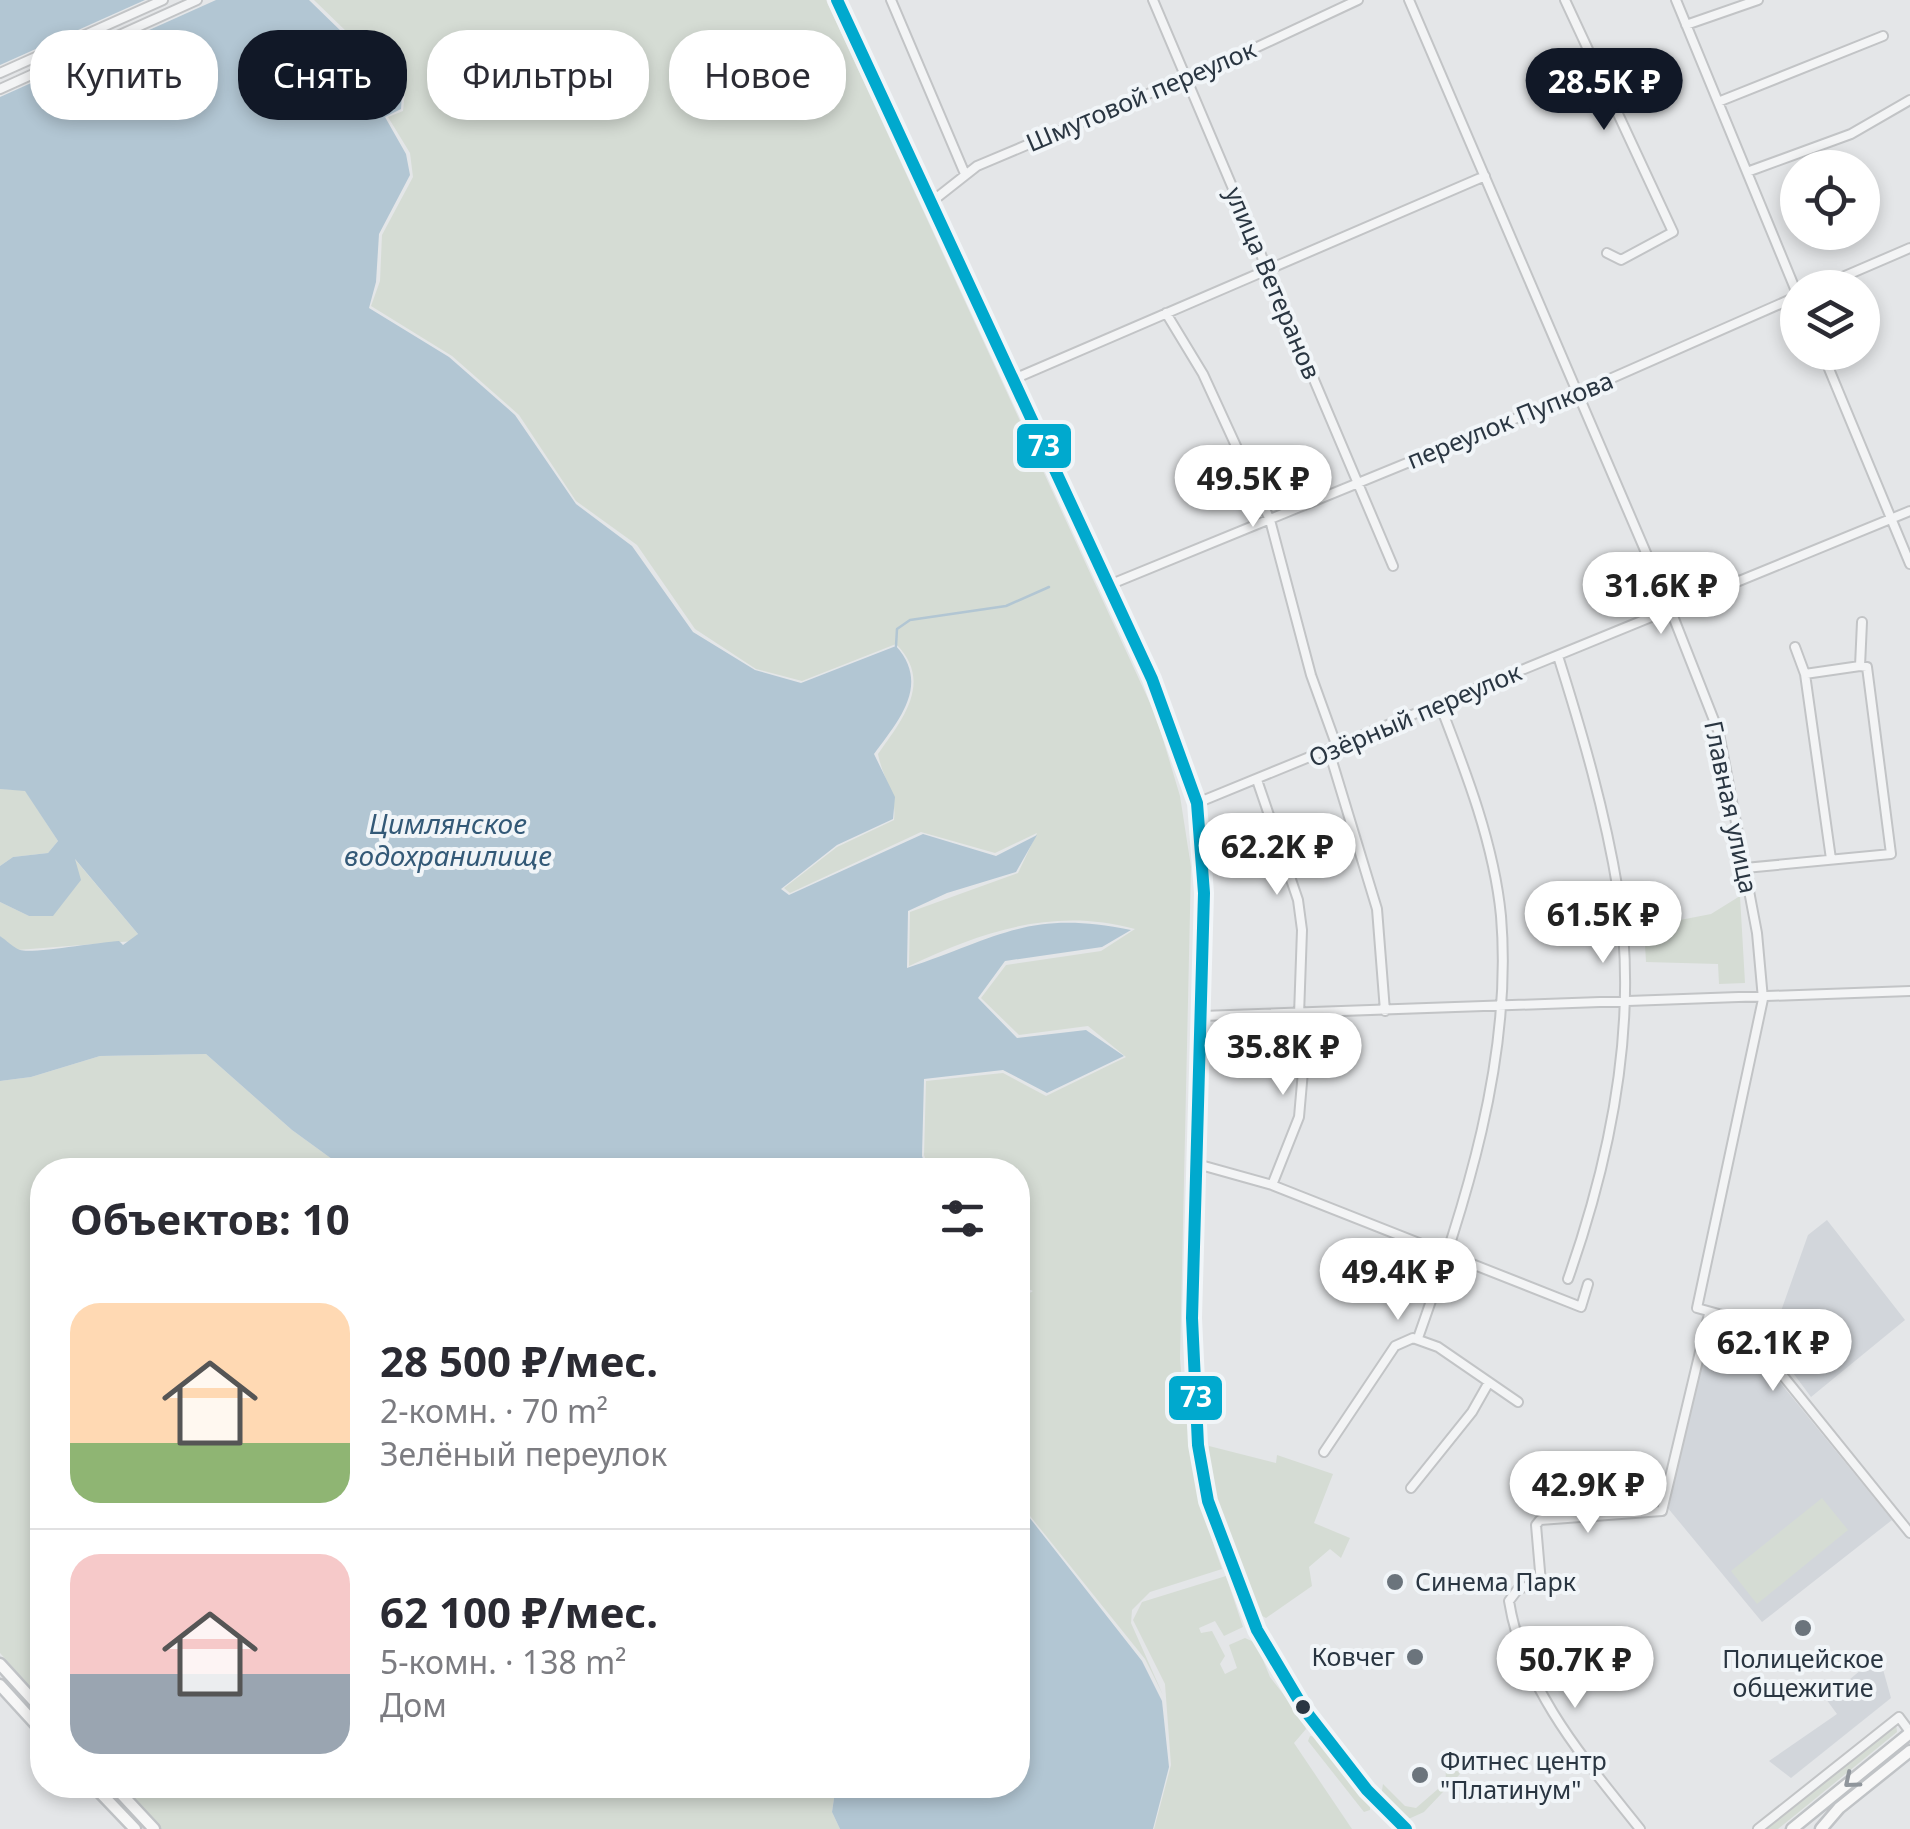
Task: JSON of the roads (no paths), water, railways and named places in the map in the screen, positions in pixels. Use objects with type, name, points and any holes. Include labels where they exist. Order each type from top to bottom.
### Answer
[{"type":"main road","points":[[0,1664],[30,1697]]},
{"type":"main road","points":[[0,1685],[30,1718]]},
{"type":"main road","points":[[1792,1829],[1910,1732]]},
{"type":"main road","points":[[1821,1829],[1839,1808],[1910,1751]]},
{"type":"main road","points":[[105,1798],[134,1829]]},
{"type":"main road","points":[[125,1798],[154,1829]]},
{"type":"street","points":[[0,73],[163,0]]},
{"type":"street","points":[[0,89],[197,0]]},
{"type":"street","points":[[838,0],[1109,584],[1172,725],[1197,803],[1204,893],[1192,1318],[1198,1445],[1223,1548],[1257,1630],[1304,1709],[1367,1790],[1406,1829]]},
{"type":"street","points":[[891,0],[965,174]]},
{"type":"street","name":"улица Ветеранов","points":[[1153,0],[1393,566]]},
{"type":"street","name":"Шмутовой переулок","points":[[930,203],[965,174],[1358,0]]},
{"type":"street","name":"Главная улица","points":[[1409,0],[1671,611],[1719,733],[1745,868],[1763,999],[1698,1308],[1709,1314]]},
{"type":"street","points":[[1564,0],[1673,232],[1621,260],[1608,253]]},
{"type":"street","points":[[1676,0],[1787,270]]},
{"type":"street","points":[[1686,24],[1758,0]]},
{"type":"street","points":[[1718,102],[1882,36]]},
{"type":"street","points":[[1747,172],[1851,134],[1910,100]]},
{"type":"street","points":[[1014,379],[1485,176]]},
{"type":"street","points":[[1859,270],[1910,248]]},
{"type":"street","name":"переулок Пупкова","points":[[1109,584],[1578,394],[1780,304]]},
{"type":"street","points":[[1166,313],[1203,374],[1270,520],[1377,908],[1386,1011]]},
{"type":"street","points":[[1830,370],[1910,564]]},
{"type":"street","name":"Озёрный переулок","points":[[1197,803],[1910,511]]},
{"type":"street","points":[[1745,868],[1891,854],[1863,667],[1862,622]]},
{"type":"street","points":[[1795,647],[1806,674],[1831,860]]},
{"type":"street","points":[[1558,656],[1586,750],[1618,895],[1623,1003],[1605,1162],[1568,1278]]},
{"type":"street","points":[[1806,674],[1863,667]]},
{"type":"street","points":[[1418,1338],[1447,1256],[1480,1141],[1498,1007],[1501,916],[1492,867],[1466,773],[1440,705]]},
{"type":"street","points":[[1257,780],[1298,900],[1302,930],[1304,1014],[1299,1117],[1272,1185]]},
{"type":"street","points":[[1202,1016],[1910,991]]},
{"type":"street","points":[[1196,1164],[1272,1185],[1581,1306],[1588,1284]]},
{"type":"street","points":[[1640,1829],[1586,1761],[1540,1692],[1510,1601],[1518,1589],[1542,1583],[1536,1526],[1540,1520],[1662,1511],[1709,1314],[1762,1326],[1758,1346],[1910,1533]]},
{"type":"street","points":[[1418,1338],[1518,1402]]},
{"type":"street","points":[[1324,1452],[1395,1346],[1418,1338]]},
{"type":"street","points":[[1411,1488],[1472,1412],[1488,1382]]},
{"type":"street","points":[[1758,1829],[1899,1717],[1910,1732]]},
{"type":"water","name":"Цимлянское водохранилище","points":[[0,0],[309,0],[340,30],[238,30],[238,120],[387,120],[406,154],[410,175],[379,234],[376,282],[369,308],[449,357],[515,415],[576,504],[632,546],[693,632],[755,670],[801,683],[896,646],[906,660],[911,675],[907,702],[874,754],[895,797],[893,819],[837,845],[781,889],[789,895],[923,834],[996,856],[1037,835],[1016,872],[947,893],[908,911],[907,968],[991,937],[1039,925],[1096,924],[1131,930],[1102,947],[1005,961],[978,998],[1017,1038],[1086,1030],[1124,1056],[1047,1093],[1003,1070],[924,1079],[923,1158],[330,1158],[292,1130],[206,1054],[100,1056],[31,1077],[0,1081],[0,936],[27,951],[119,941],[123,945],[138,934],[75,859],[81,880],[53,916],[29,916],[0,902],[0,866],[13,857],[48,853],[58,841],[25,791],[0,789]]},
{"type":"water","points":[[1030,1518],[1142,1661],[1162,1701],[1169,1767],[1153,1829],[840,1829],[832,1812],[834,1798],[1030,1798]]},
{"type":"waterway","points":[[896,646],[897,629],[910,620],[1006,606],[1049,587]]},
{"type":"place","name":"Синема Парк","points":[[1395,1582]]},
{"type":"place","name":"Полицейское общежитие","points":[[1803,1628]]},
{"type":"place","name":"Ковчег","points":[[1415,1657]]},
{"type":"place","name":"Фитнес центр \"Платинум\"","points":[[1420,1775]]}]
